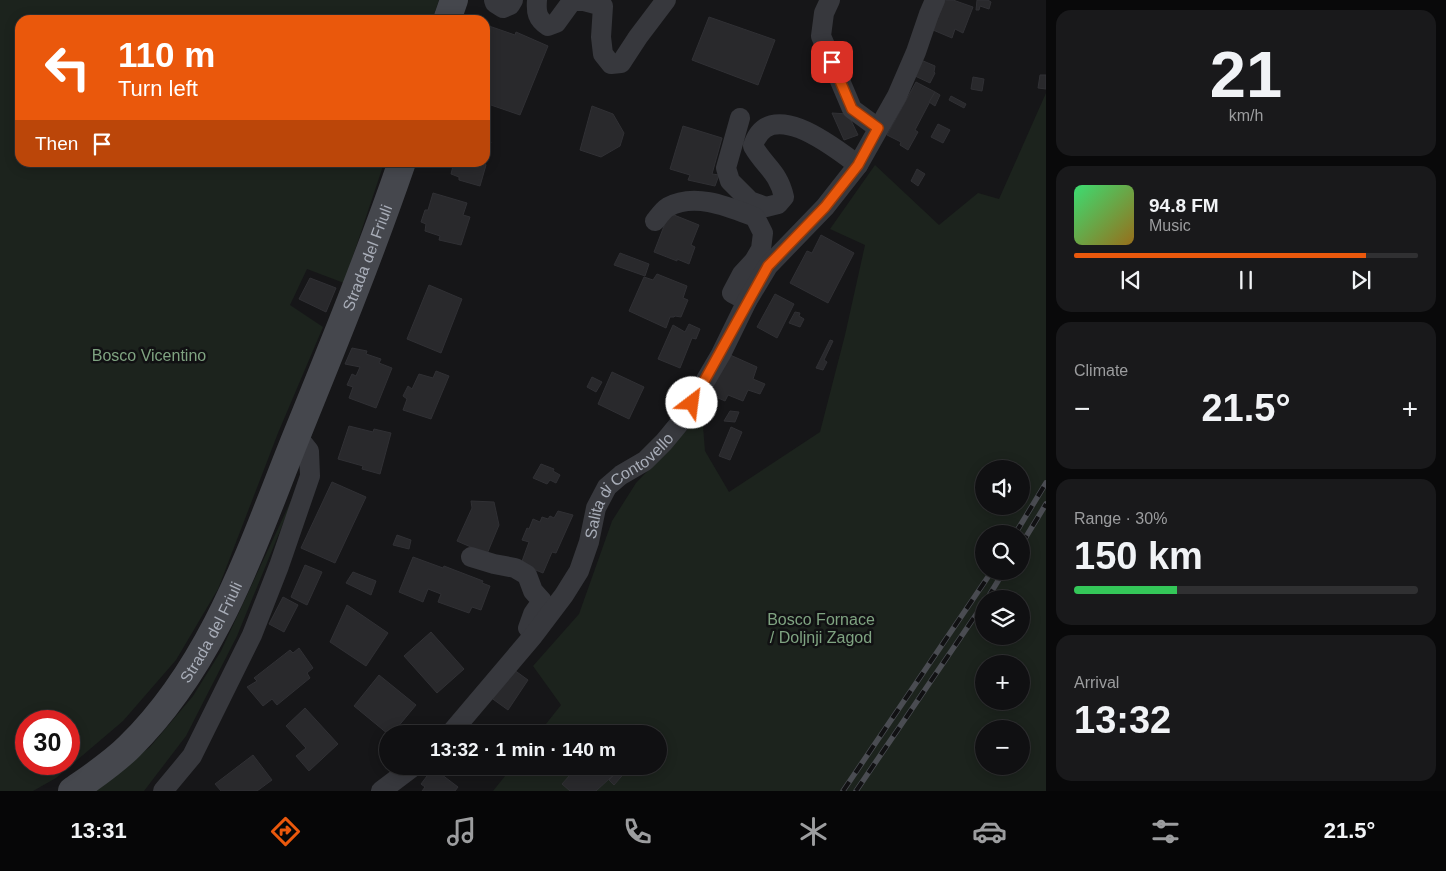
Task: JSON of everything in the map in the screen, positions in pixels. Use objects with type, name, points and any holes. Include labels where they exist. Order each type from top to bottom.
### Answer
[{"type":"main road","points":[[449,15],[454,0]]},
{"type":"main road","name":"Strada del Friuli","points":[[72,791],[102,771],[147,728],[204,650],[229,602],[297,436],[383,217],[400,167]]},
{"type":"street","points":[[494,0],[495,3],[503,8],[510,5],[513,0]]},
{"type":"street","points":[[537,0],[537,14],[540,21],[548,26],[556,23],[572,1],[584,1],[603,6],[601,37],[604,54],[611,64],[621,63],[666,0]]},
{"type":"street","points":[[830,0],[824,13],[821,36],[852,109],[878,128]]},
{"type":"street","name":"Salita di Contovello","points":[[458,725],[564,595],[579,571],[589,542],[596,508],[607,487],[621,475],[644,461],[664,442],[683,419],[721,354],[768,266],[825,207],[858,165],[897,96],[935,0]]},
{"type":"street","points":[[740,118],[726,168],[730,181],[750,201],[766,207],[778,204],[784,197],[781,183],[760,158],[753,146],[756,136],[770,125],[791,124],[827,142],[858,165]]},
{"type":"street","points":[[655,221],[666,208],[681,202],[702,201],[728,207],[755,217],[763,233],[761,249],[754,261],[742,274],[732,292],[748,301]]},
{"type":"street","name":"Strada del Friuli","points":[[163,791],[192,756],[252,635],[279,566],[310,476],[308,451],[297,436]]},
{"type":"street","points":[[471,557],[516,568],[526,575],[533,591],[542,601],[533,614],[528,628],[532,636]]},
{"type":"street","points":[[381,791],[402,775]]},
{"type":"green space","name":"Bosco Vicentino","points":[[0,0],[439,0],[434,15],[15,15],[15,167],[383,167],[344,283],[307,269],[290,305],[323,327],[278,433],[218,589],[176,660],[123,721],[80,758],[80,710],[15,710],[15,775],[60,775],[33,791],[0,791]]},
{"type":"green space","name":"Bosco Fornace / Doljnji Zagod","points":[[1046,93],[1046,791],[493,791],[506,775],[667,775],[667,725],[545,725],[561,705],[533,666],[579,614],[612,521],[636,483],[702,414],[705,451],[729,492],[820,432],[845,335],[865,245],[830,229],[875,165],[939,225],[978,193],[999,199]]},
{"type":"green space","points":[[302,477],[237,636],[186,736],[144,791],[91,791],[150,747],[193,696],[221,651]]},
{"type":"building","points":[[945,0],[953,0],[973,7],[963,33],[955,29],[952,38],[933,30]]},
{"type":"building","points":[[977,0],[988,0],[991,2],[989,9],[980,6],[979,10],[976,10]]},
{"type":"building","points":[[709,17],[775,40],[758,85],[692,60]]},
{"type":"building","points":[[490,26],[515,35],[516,32],[548,46],[520,115],[490,105]]},
{"type":"building","points":[[921,60],[935,66],[935,73],[930,83],[915,76]]},
{"type":"building","points":[[1040,75],[1046,75],[1046,89],[1038,88]]},
{"type":"building","points":[[973,77],[984,79],[982,91],[971,89]]},
{"type":"building","points":[[916,82],[935,92],[915,130],[918,132],[908,150],[900,145],[901,142],[887,135]]},
{"type":"building","points":[[935,92],[940,95],[935,106],[929,102]]},
{"type":"building","points":[[951,96],[966,104],[964,108],[949,100]]},
{"type":"building","points":[[592,106],[613,114],[624,133],[620,146],[601,157],[580,150]]},
{"type":"building","points":[[832,113],[848,114],[858,135],[844,140]]},
{"type":"building","points":[[938,124],[950,130],[943,143],[931,137]]},
{"type":"building","points":[[683,126],[722,138],[712,174],[719,175],[715,186],[688,180],[690,175],[670,169]]},
{"type":"building","points":[[453,167],[485,167],[480,186],[459,180],[459,177],[451,174]]},
{"type":"building","points":[[917,169],[925,174],[918,186],[911,181]]},
{"type":"building","points":[[433,193],[467,203],[463,215],[470,217],[461,245],[439,240],[440,236],[425,231],[426,224],[421,222],[425,210],[428,210]]},
{"type":"building","points":[[669,213],[699,225],[691,245],[695,247],[689,264],[654,252]]},
{"type":"building","points":[[821,235],[854,253],[828,303],[790,283],[807,251],[812,253]]},
{"type":"building","points":[[620,253],[649,264],[645,276],[614,265]]},
{"type":"building","points":[[657,274],[687,286],[683,298],[688,300],[681,317],[670,317],[666,328],[629,311],[644,277],[653,280]]},
{"type":"building","points":[[310,278],[336,288],[326,312],[299,299]]},
{"type":"building","points":[[429,285],[462,299],[441,353],[407,339]]},
{"type":"building","points":[[775,294],[794,304],[777,338],[757,327]]},
{"type":"building","points":[[795,312],[800,313],[799,316],[804,319],[800,327],[789,323]]},
{"type":"building","points":[[689,324],[700,329],[696,339],[692,338],[680,368],[658,359],[673,325],[685,332]]},
{"type":"building","points":[[830,340],[833,341],[824,360],[827,362],[823,370],[816,368]]},
{"type":"building","points":[[352,348],[367,351],[366,354],[381,359],[379,363],[392,368],[376,408],[349,398],[353,387],[347,385],[352,374],[356,376],[360,367],[345,364]]},
{"type":"building","points":[[728,354],[757,367],[753,379],[765,384],[760,394],[748,390],[743,401],[728,395],[725,401],[709,394]]},
{"type":"building","points":[[436,371],[449,376],[431,419],[403,410],[407,399],[403,396],[408,386],[412,389],[419,374],[433,378]]},
{"type":"building","points":[[612,372],[644,387],[629,419],[598,404]]},
{"type":"building","points":[[592,377],[602,382],[596,392],[587,387]]},
{"type":"building","points":[[730,411],[739,412],[735,422],[724,421]]},
{"type":"building","points":[[349,426],[373,432],[374,429],[391,433],[380,474],[362,469],[363,466],[338,459]]},
{"type":"building","points":[[731,427],[742,432],[730,460],[719,456]]},
{"type":"building","points":[[541,464],[554,469],[553,471],[560,475],[556,483],[550,480],[547,484],[533,478]]},
{"type":"building","points":[[332,482],[366,497],[335,563],[301,548]]},
{"type":"building","points":[[471,501],[494,502],[499,525],[487,554],[457,541],[472,508]]},
{"type":"building","points":[[558,511],[573,515],[556,553],[552,552],[543,573],[521,564],[529,542],[522,540],[533,519],[540,522],[542,517],[548,519],[550,516],[554,518]]},
{"type":"building","points":[[397,535],[411,540],[409,549],[393,545]]},
{"type":"building","points":[[413,557],[443,568],[444,566],[483,581],[482,583],[490,586],[481,610],[472,607],[469,613],[438,602],[441,594],[428,589],[423,602],[399,592]]},
{"type":"building","points":[[305,565],[322,572],[307,605],[291,597]]},
{"type":"building","points":[[353,572],[376,581],[371,595],[346,583]]},
{"type":"building","points":[[283,597],[298,605],[284,632],[269,624]]},
{"type":"building","points":[[347,605],[388,633],[366,666],[330,642]]},
{"type":"building","points":[[431,632],[464,669],[437,693],[404,656]]},
{"type":"building","points":[[299,648],[313,668],[307,673],[310,678],[277,705],[272,699],[263,706],[247,687],[257,681],[254,678],[290,650],[293,653]]},
{"type":"building","points":[[510,667],[528,680],[508,710],[490,697]]},
{"type":"building","points":[[379,675],[416,705],[399,725],[379,725],[379,727],[354,706]]},
{"type":"building","points":[[305,708],[338,744],[309,771],[296,756],[306,748],[286,726]]},
{"type":"building","points":[[253,755],[272,780],[257,791],[221,791],[215,784]]},
{"type":"building","points":[[428,775],[442,775],[458,787],[455,791],[422,791],[425,787],[421,784]]},
{"type":"building","points":[[570,775],[613,775],[596,791],[570,791],[562,784]]},
{"type":"building","points":[[614,775],[623,775],[614,785],[609,780]]},
{"type":"railway","points":[[1020,525],[1046,483]]},
{"type":"railway","points":[[1030,530],[1046,504]]},
{"type":"railway","points":[[843,791],[986,580]]},
{"type":"railway","points":[[992,590],[999,580]]},
{"type":"railway","points":[[856,791],[975,616]]},
{"type":"route","points":[[692,403],[721,354],[768,266],[825,207],[858,165],[878,128],[852,109],[832,62]]}]
